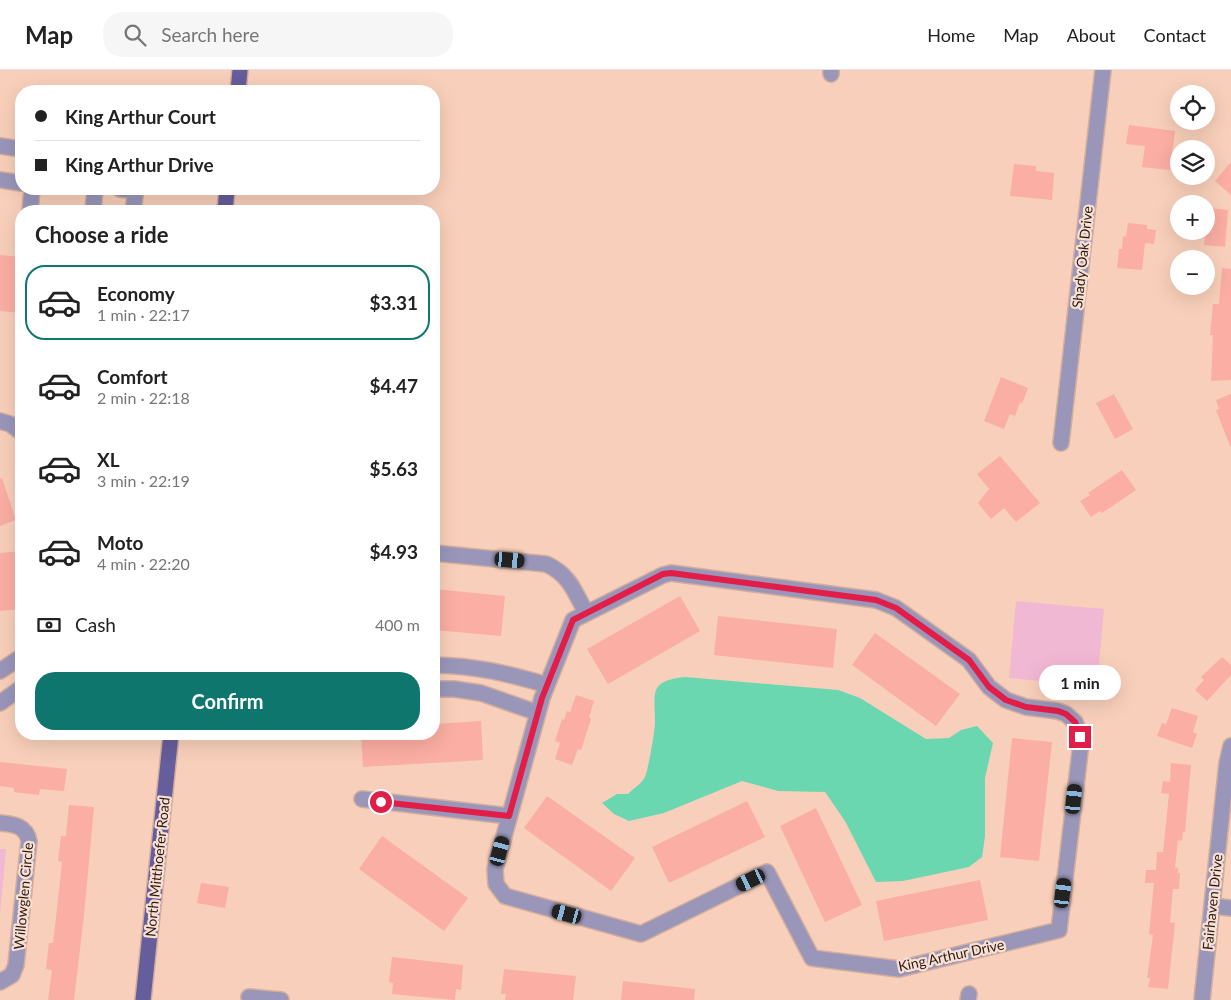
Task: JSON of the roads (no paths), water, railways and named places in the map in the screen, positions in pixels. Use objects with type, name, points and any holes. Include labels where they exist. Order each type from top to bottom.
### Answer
[{"type":"main road","points":[[239,85],[240,70]]},
{"type":"main road","name":"North Mitthoefer Road","points":[[143,1000],[170,740]]},
{"type":"street","name":"Shady Oak Drive","points":[[1061,443],[1103,70]]},
{"type":"street","points":[[0,146],[15,148]]},
{"type":"street","points":[[0,180],[15,182]]},
{"type":"street","points":[[0,421],[15,428]]},
{"type":"street","points":[[440,554],[546,564],[557,568],[568,579],[586,613]]},
{"type":"street","name":"King Arthur Drive","points":[[671,573],[876,600],[896,608],[969,660],[989,687],[1006,700],[1026,707],[1064,713],[1075,722],[1080,737],[1059,930],[899,968],[812,958],[767,872],[641,934],[505,896],[499,890],[494,876],[542,699],[573,620],[663,574],[671,573]]},
{"type":"street","points":[[0,671],[15,661]]},
{"type":"street","points":[[440,665],[485,669],[542,699]]},
{"type":"street","points":[[440,689],[542,699]]},
{"type":"street","points":[[0,702],[15,692]]},
{"type":"street","name":"Fairhaven Drive","points":[[1202,1000],[1227,763],[1231,746]]},
{"type":"street","points":[[362,800],[509,816]]},
{"type":"street","name":"Willowglen Circle","points":[[0,822],[21,827],[27,833],[30,841],[16,965],[12,975],[0,982]]},
{"type":"street","points":[[1212,906],[1231,908]]},
{"type":"street","points":[[249,997],[281,1000]]}]
